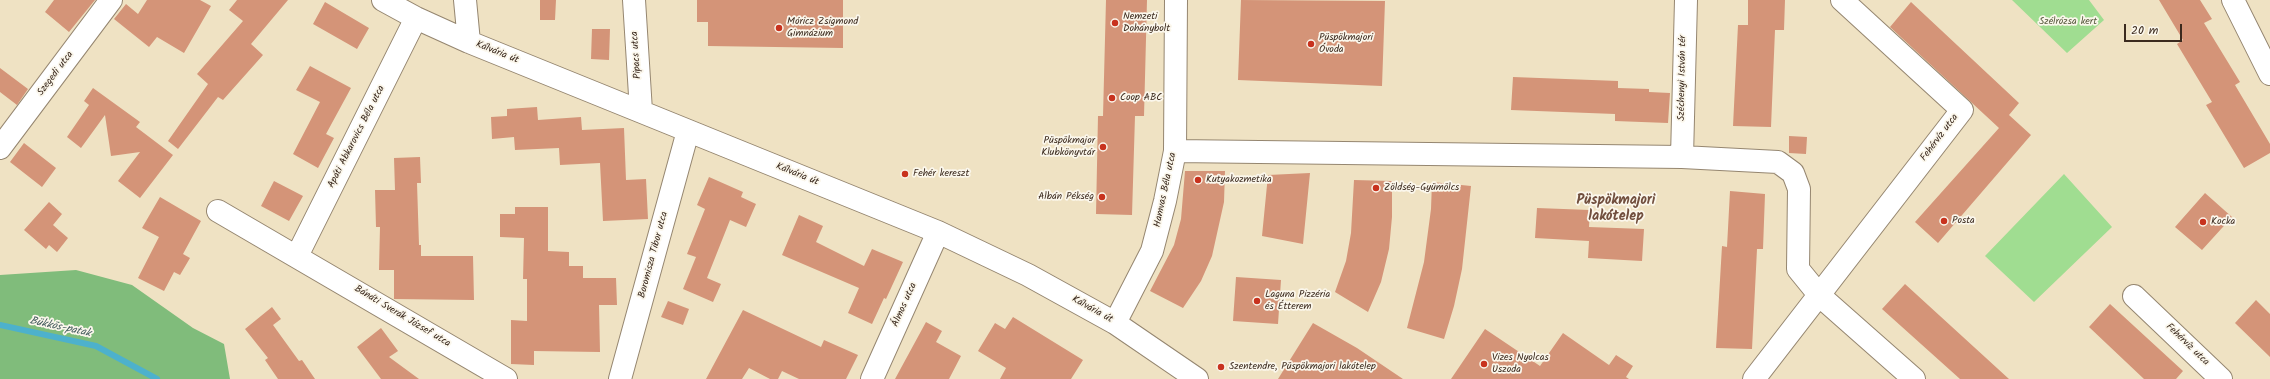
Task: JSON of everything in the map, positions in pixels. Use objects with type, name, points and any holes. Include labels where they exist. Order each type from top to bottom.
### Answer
[{"type":"street","name":"Szegedi utca","points":[[0,148],[111,0]]},
{"type":"street","name":"Kálvária út","points":[[383,0],[416,18],[469,42],[938,232],[1028,275],[1115,323],[1197,379]]},
{"type":"street","points":[[466,0],[469,42]]},
{"type":"street","name":"Pipacs utca","points":[[634,0],[641,111]]},
{"type":"street","name":"Hamvas Béla utca","points":[[1115,323],[1152,251],[1165,200],[1175,151],[1176,0]]},
{"type":"street","name":"Széchenyi István tér","points":[[1682,157],[1686,0]]},
{"type":"street","name":"Fehérvíz utca","points":[[1754,379],[1820,296],[1962,110],[1842,0]]},
{"type":"street","points":[[2233,0],[2270,74]]},
{"type":"street","name":"Apáti Abkarovics Béla utca","points":[[297,256],[416,18]]},
{"type":"street","name":"Boromisza Tibor utca","points":[[620,379],[688,131]]},
{"type":"street","points":[[1175,151],[1682,157],[1778,162],[1793,173],[1799,189],[1798,269],[1820,296],[1914,379]]},
{"type":"street","name":"Bánáti Sverák József utca","points":[[218,211],[506,379]]},
{"type":"street","name":"Álmos utca","points":[[872,379],[938,232]]},
{"type":"street","name":"Fehérvíz utca","points":[[2134,296],[2221,379]]},
{"type":"green space","name":"Szélrózsa kert","points":[[2012,0],[2089,0],[2104,20],[2067,53]]},
{"type":"green space","points":[[2064,174],[2112,227],[2034,302],[1985,256]]},
{"type":"green space","points":[[76,270],[132,285],[193,328],[224,344],[230,379],[0,379],[0,275]]},
{"type":"building","points":[[54,0],[95,0],[69,32],[45,12]]},
{"type":"building","points":[[147,0],[200,0],[211,6],[184,53],[157,37],[149,47],[114,19],[126,4],[138,14]]},
{"type":"building","points":[[237,0],[288,0],[251,44],[263,55],[223,100],[218,97],[178,149],[168,141],[208,84],[197,74],[243,21],[229,10]]},
{"type":"building","points":[[540,0],[556,0],[555,20],[540,20]]},
{"type":"building","name":"Móricz Zsigmond Gimnázium","points":[[697,0],[843,0],[843,48],[708,46],[708,22],[697,22]]},
{"type":"building","points":[[1106,0],[1147,0],[1144,116],[1135,116],[1132,215],[1096,214],[1098,116],[1103,116]]},
{"type":"building","points":[[1241,0],[1385,1],[1382,86],[1238,80]]},
{"type":"building","points":[[1748,0],[1785,0],[1784,30],[1775,30],[1771,127],[1733,126],[1738,25],[1748,25]]},
{"type":"building","points":[[2159,0],[2200,0],[2212,19],[2204,23],[2240,82],[2235,85],[2270,144],[2270,153],[2244,168],[2206,105],[2212,102],[2177,44],[2183,40]]},
{"type":"building","points":[[325,2],[369,28],[357,49],[313,24]]},
{"type":"building","points":[[1911,2],[2019,103],[2009,115],[2031,135],[1938,243],[1915,222],[1999,128],[1890,27]]},
{"type":"building","points":[[592,29],[610,29],[609,60],[591,59]]},
{"type":"building","points":[[310,66],[351,88],[326,134],[334,138],[318,168],[293,154],[320,102],[296,90]]},
{"type":"building","points":[[0,68],[28,89],[17,105],[0,92]]},
{"type":"building","points":[[1513,77],[1618,81],[1618,88],[1649,89],[1649,92],[1670,93],[1668,123],[1615,121],[1615,114],[1511,110]]},
{"type":"building","points":[[93,88],[140,122],[136,127],[173,155],[140,198],[118,181],[140,152],[111,156],[105,115],[81,148],[67,137],[89,105],[84,101]]},
{"type":"building","points":[[537,107],[538,120],[581,117],[582,130],[624,128],[626,180],[646,179],[648,219],[603,221],[600,163],[560,165],[559,148],[515,150],[514,137],[492,139],[491,117],[507,116],[507,109]]},
{"type":"building","points":[[1789,136],[1807,137],[1806,154],[1789,153]]},
{"type":"building","points":[[24,143],[56,168],[42,187],[10,162]]},
{"type":"building","points":[[420,157],[421,183],[417,183],[419,245],[421,245],[421,256],[473,256],[474,300],[394,299],[394,270],[379,270],[380,227],[376,227],[375,190],[395,190],[394,158]]},
{"type":"building","points":[[1185,171],[1225,171],[1224,202],[1212,256],[1201,281],[1183,308],[1150,291],[1174,245],[1181,219]]},
{"type":"building","points":[[1310,173],[1303,244],[1262,236],[1268,175]]},
{"type":"building","points":[[709,177],[743,192],[741,197],[756,204],[746,227],[730,220],[707,278],[721,284],[713,302],[683,289],[696,257],[687,254],[705,209],[697,205]]},
{"type":"building","points":[[1354,180],[1392,181],[1392,217],[1389,249],[1381,282],[1368,312],[1335,292],[1346,261],[1351,233]]},
{"type":"building","points":[[274,181],[303,196],[289,221],[261,206]]},
{"type":"building","points":[[1432,182],[1471,186],[1462,269],[1454,306],[1444,339],[1407,328],[1424,262],[1431,209]]},
{"type":"building","points":[[1730,191],[1765,194],[1763,249],[1757,249],[1752,349],[1716,348],[1722,246],[1727,247]]},
{"type":"building","name":"Kocka","points":[[2205,193],[2232,217],[2202,250],[2175,227]]},
{"type":"building","points":[[160,197],[201,221],[183,254],[190,258],[180,275],[174,272],[164,291],[138,278],[159,237],[142,228]]},
{"type":"building","points":[[49,202],[62,214],[53,225],[68,238],[57,252],[49,245],[46,249],[24,230]]},
{"type":"building","points":[[515,207],[548,207],[548,251],[569,252],[569,266],[583,266],[583,278],[616,278],[617,305],[599,305],[600,352],[534,351],[534,365],[511,364],[511,320],[527,321],[527,279],[523,279],[524,238],[500,237],[500,214],[515,214]]},
{"type":"building","points":[[1537,208],[1590,210],[1589,227],[1644,229],[1642,261],[1588,258],[1589,241],[1535,238]]},
{"type":"building","points":[[799,215],[823,226],[816,242],[864,266],[872,249],[903,262],[886,299],[884,298],[872,324],[848,313],[859,288],[782,255]]},
{"type":"building","points":[[1236,277],[1281,280],[1278,324],[1233,321]]},
{"type":"building","points":[[1905,284],[2009,379],[1960,379],[1882,309]]},
{"type":"building","points":[[2256,300],[2270,314],[2270,357],[2235,323]]},
{"type":"building","points":[[668,301],[689,309],[683,325],[661,317]]},
{"type":"building","points":[[2110,304],[2183,371],[2176,379],[2144,379],[2089,327]]},
{"type":"building","points":[[272,307],[281,319],[273,325],[299,361],[302,360],[315,379],[278,379],[265,360],[268,358],[245,329]]},
{"type":"building","points":[[743,310],[821,347],[824,340],[858,355],[846,379],[799,379],[782,371],[778,379],[770,379],[749,368],[742,379],[706,379]]},
{"type":"building","points":[[1013,317],[1083,360],[1071,379],[1000,379],[1006,368],[978,351],[995,323],[1005,329]]},
{"type":"building","points":[[926,322],[942,331],[936,342],[961,356],[949,379],[895,379]]},
{"type":"building","points":[[1313,323],[1357,348],[1403,379],[1278,379]]},
{"type":"building","points":[[381,328],[398,351],[389,357],[419,379],[381,379],[357,347]]},
{"type":"building","points":[[1485,329],[1540,366],[1563,333],[1609,365],[1616,355],[1633,366],[1626,377],[1629,379],[1451,379]]},
{"type":"waterway","name":"Bükkös-patak","points":[[0,325],[96,346],[157,379]]},
{"type":"place","name":"Nemzeti Dohánybolt","points":[[1115,23]]},
{"type":"place","name":"Móricz Zsigmond Gimnázium","points":[[779,28]]},
{"type":"place","name":"Püspökmajori Óvoda","points":[[1311,44]]},
{"type":"place","name":"Coop ABC","points":[[1112,98]]},
{"type":"place","name":"Püspökmajor Klubkönyvtár","points":[[1103,147]]},
{"type":"place","name":"Fehér kereszt","points":[[905,174]]},
{"type":"place","name":"Kutyakozmetika","points":[[1198,180]]},
{"type":"place","name":"Zöldség-Gyümölcs","points":[[1376,188]]},
{"type":"place","name":"Albán Pékség","points":[[1102,197]]},
{"type":"place","name":"Posta","points":[[1944,221]]},
{"type":"place","name":"Kocka","points":[[2203,222]]},
{"type":"place","name":"Laguna Pizzéria és Étterem","points":[[1257,301]]},
{"type":"place","name":"Vizes Nyolcas Uszoda","points":[[1484,364]]},
{"type":"place","name":"Szentendre, Püspökmajori lakótelep","points":[[1221,367]]},
{"type":"district","name":"Püspökmajori lakótelep","points":[[1616,210]]}]
